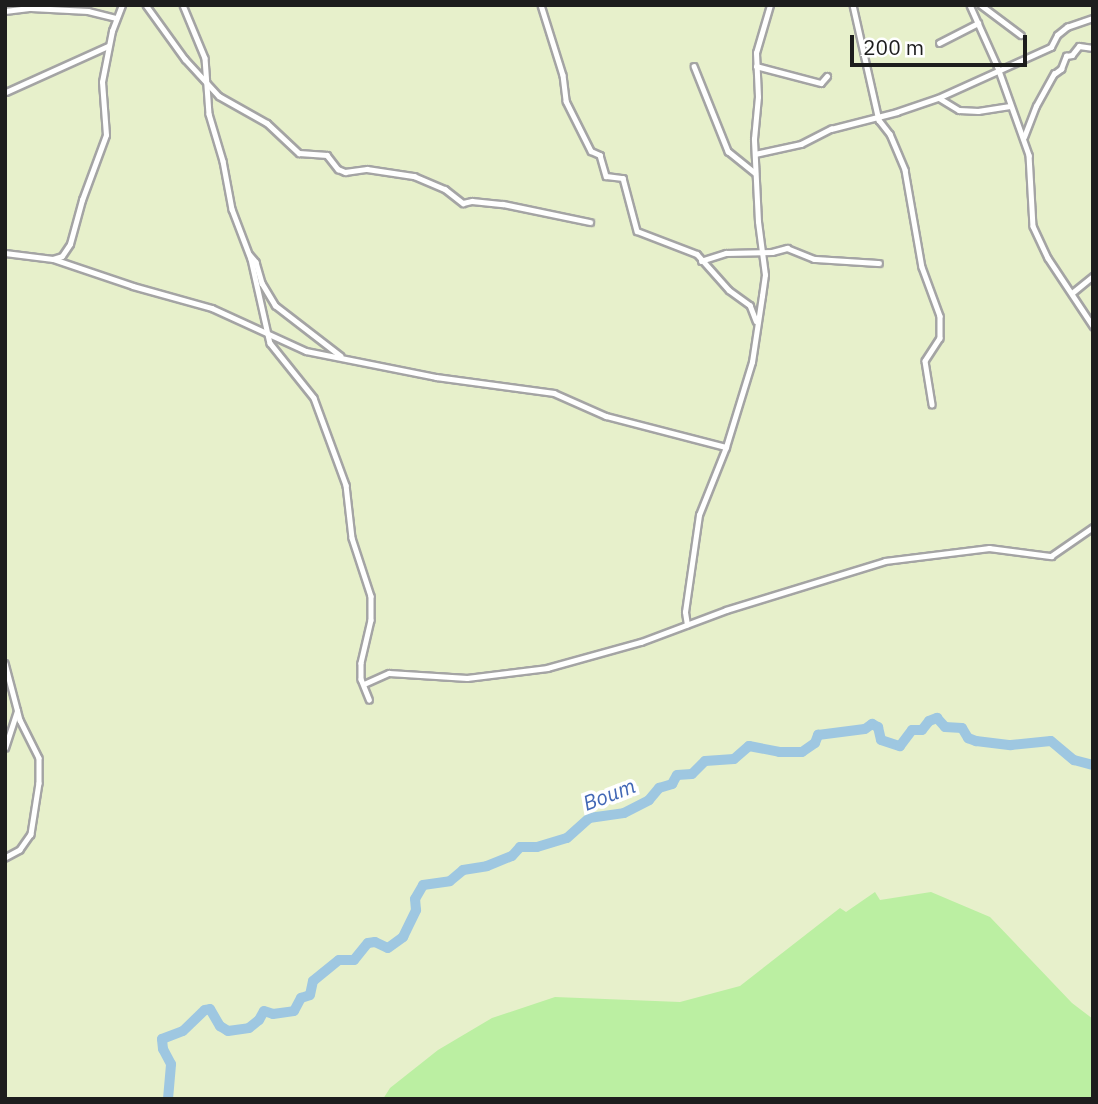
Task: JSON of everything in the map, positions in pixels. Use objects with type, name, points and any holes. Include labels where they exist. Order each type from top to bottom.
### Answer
[{"type":"street","points":[[53,259],[64,254],[70,244],[82,200],[106,135],[102,82],[108,46],[122,5]]},
{"type":"street","points":[[146,5],[185,59],[230,104],[241,107],[267,123],[299,153],[327,155],[338,169],[345,172],[367,169],[402,174],[445,189],[463,203],[472,201],[503,204],[590,222]]},
{"type":"street","points":[[183,5],[205,58],[209,83],[209,114],[223,161],[232,209],[249,254],[270,343],[314,398],[346,485],[352,538],[371,596],[371,620],[360,663],[369,699]]},
{"type":"street","points":[[541,5],[563,75],[566,101],[591,151],[600,155],[607,176],[622,178],[637,231],[699,256],[729,290],[750,305],[757,321]]},
{"type":"street","points":[[687,625],[685,612],[699,515],[726,447],[752,362],[765,275],[755,154],[756,53],[770,5]]},
{"type":"street","points":[[853,5],[878,117],[905,170],[922,267],[940,316],[940,338],[925,361],[932,404]]},
{"type":"street","points":[[970,5],[998,69],[1029,155],[1030,212],[1033,226],[1048,258],[1093,326]]},
{"type":"street","points":[[981,5],[1021,35]]},
{"type":"street","points":[[5,11],[80,8],[116,18]]},
{"type":"street","points":[[755,154],[801,144],[831,128],[938,98],[1051,47],[1057,35],[1067,27],[1093,18]]},
{"type":"street","points":[[939,43],[978,23]]},
{"type":"street","points":[[6,92],[64,63],[108,46]]},
{"type":"street","points":[[1024,138],[1035,106],[1054,74],[1061,69],[1066,56],[1072,55],[1079,46],[1093,48]]},
{"type":"street","points":[[756,65],[821,83],[827,76]]},
{"type":"street","points":[[694,66],[728,151],[756,174]]},
{"type":"street","points":[[938,98],[959,110],[982,111],[1010,106]]},
{"type":"street","points":[[701,261],[726,253],[788,248],[814,259],[879,264]]},
{"type":"street","points":[[5,253],[53,259],[212,308],[306,351],[436,377],[554,393],[606,416],[726,447]]},
{"type":"street","points":[[64,254],[69,265]]},
{"type":"street","points":[[249,254],[257,262],[262,283],[275,305],[332,352],[350,359]]},
{"type":"street","points":[[1072,293],[1093,276]]},
{"type":"street","points":[[364,684],[389,673],[467,678],[547,668],[885,561],[989,548],[1051,556],[1058,554],[1093,527]]},
{"type":"street","points":[[5,663],[17,710],[39,758],[39,783],[30,834],[20,850],[5,858]]},
{"type":"street","points":[[5,748],[17,710]]},
{"type":"green space","points":[[5,5],[1093,5],[1093,1099],[5,1099]]},
{"type":"green space","points":[[875,892],[880,900],[931,892],[990,917],[1072,1003],[1093,1019],[1093,1099],[383,1099],[390,1088],[438,1050],[492,1018],[555,997],[680,1002],[740,986],[840,908],[846,912]]},
{"type":"waterway","name":"Boum","points":[[168,1099],[171,1064],[163,1049],[162,1039],[183,1031],[205,1010],[210,1009],[220,1026],[228,1031],[249,1028],[259,1020],[264,1011],[273,1014],[294,1011],[301,998],[310,995],[313,981],[339,960],[354,960],[368,943],[375,942],[388,948],[403,937],[416,910],[415,899],[423,885],[450,881],[463,870],[487,866],[512,856],[520,847],[537,847],[567,838],[589,818],[624,813],[649,800],[659,788],[672,784],[677,775],[692,774],[705,761],[734,759],[749,746],[779,752],[802,752],[815,743],[818,735],[865,729],[872,724],[878,727],[881,740],[900,746],[912,730],[922,730],[929,721],[937,718],[945,727],[962,728],[968,738],[976,741],[1011,745],[1051,741],[1074,760],[1093,765]]}]
